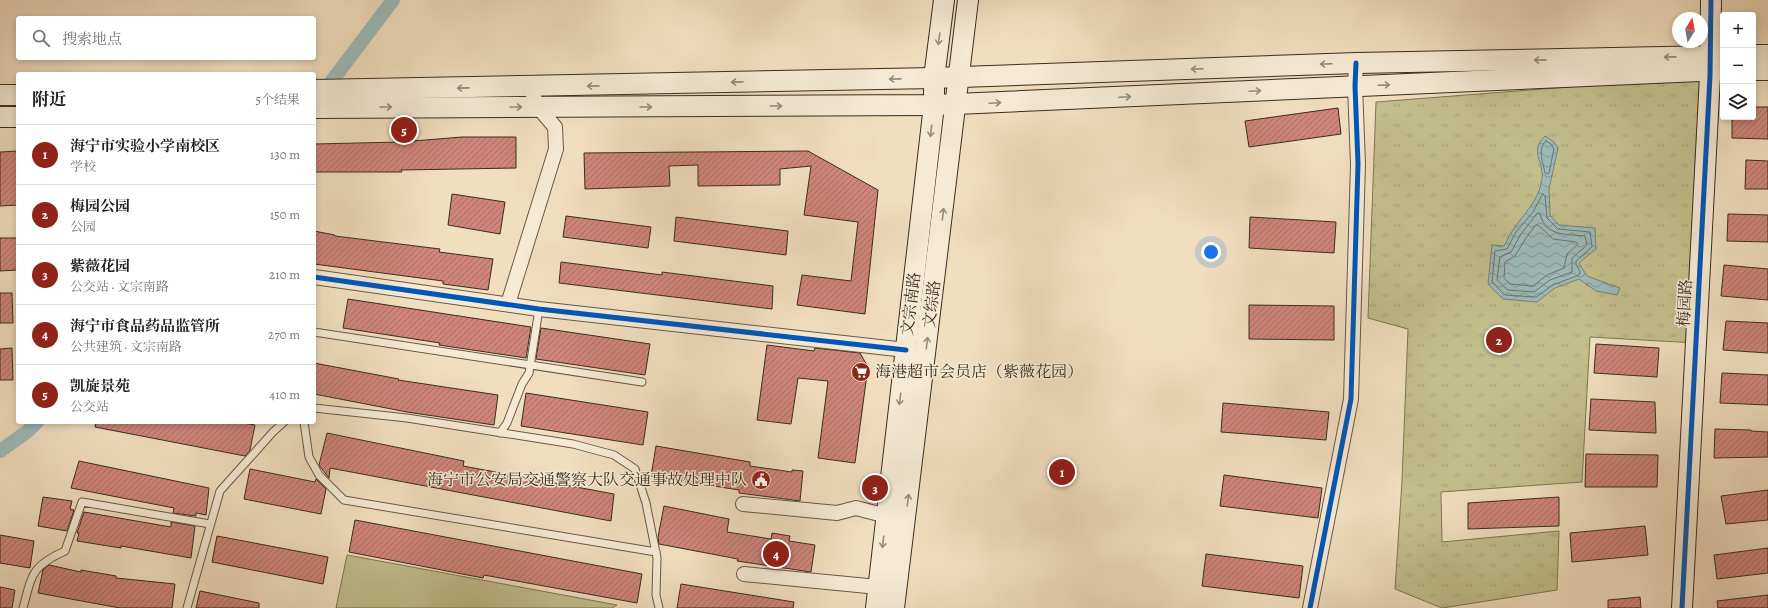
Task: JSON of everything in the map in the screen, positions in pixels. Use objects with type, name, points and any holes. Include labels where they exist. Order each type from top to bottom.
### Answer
[{"type":"main road","name":"文宗南路","points":[[876,608],[934,105],[934,78],[944,0]]},
{"type":"main road","name":"文综路","points":[[894,608],[960,77],[968,0]]},
{"type":"main road","name":"梅园路","points":[[1682,608],[1716,63],[1711,0]]},
{"type":"main road","points":[[1756,55],[1768,55]]},
{"type":"main road","points":[[316,90],[934,78],[1356,63],[1716,63]]},
{"type":"main road","points":[[316,108],[934,105],[1355,86],[1716,63]]},
{"type":"main road","points":[[1756,70],[1768,70]]},
{"type":"main road","points":[[0,95],[16,95]]},
{"type":"main road","points":[[0,118],[16,117]]},
{"type":"street","points":[[1310,608],[1351,399],[1358,164],[1355,86],[1356,63]]},
{"type":"street","points":[[508,304],[556,149],[555,127],[538,107],[530,87]]},
{"type":"street","points":[[316,277],[539,309],[906,350]]},
{"type":"street","points":[[743,504],[837,513],[856,508],[886,516]]},
{"type":"street","points":[[744,574],[878,587]]},
{"type":"lane","points":[[500,433],[507,422],[522,384],[529,373],[539,309]]},
{"type":"lane","points":[[316,332],[642,382]]},
{"type":"lane","points":[[316,408],[407,418],[572,444],[614,455],[635,469],[646,502],[657,558],[656,595],[659,608]]},
{"type":"lane","points":[[187,608],[220,491],[282,424]]},
{"type":"lane","points":[[304,424],[309,458],[319,475],[344,500],[656,552]]},
{"type":"lane","points":[[23,608],[31,576],[46,560],[65,551],[82,502],[210,524]]},
{"type":"green space","points":[[1710,76],[1696,343],[1590,337],[1582,482],[1441,492],[1442,542],[1559,531],[1557,590],[1442,608],[1395,589],[1402,481],[1408,329],[1368,318],[1376,102]]},
{"type":"green space","points":[[347,555],[617,605],[612,608],[336,608]]},
{"type":"water","points":[[1545,136],[1553,141],[1558,148],[1549,189],[1550,215],[1559,225],[1595,228],[1596,249],[1579,263],[1587,276],[1620,288],[1617,295],[1596,291],[1579,279],[1555,288],[1537,302],[1503,299],[1488,284],[1492,245],[1504,246],[1538,194],[1542,173],[1538,157],[1538,147],[1540,141]]},
{"type":"building","points":[[1756,107],[1768,107],[1768,139],[1732,138],[1732,120],[1756,120]]},
{"type":"building","points":[[1338,108],[1341,134],[1249,147],[1245,121]]},
{"type":"building","points":[[462,137],[516,137],[516,168],[401,170],[402,172],[316,172],[316,144],[401,142]]},
{"type":"building","points":[[16,151],[16,205],[0,206],[0,152]]},
{"type":"building","points":[[808,151],[878,190],[865,314],[797,305],[802,275],[851,281],[858,222],[804,215],[811,166],[780,169],[780,185],[698,186],[698,165],[669,166],[670,186],[585,189],[584,153]]},
{"type":"building","points":[[1746,160],[1768,161],[1768,189],[1745,189]]},
{"type":"building","points":[[452,194],[505,202],[500,234],[448,225]]},
{"type":"building","points":[[1728,214],[1768,215],[1768,242],[1727,241]]},
{"type":"building","points":[[566,216],[651,227],[648,248],[563,237]]},
{"type":"building","points":[[676,217],[788,231],[786,255],[674,241]]},
{"type":"building","points":[[1250,217],[1336,222],[1334,253],[1249,248]]},
{"type":"building","points":[[316,231],[335,236],[440,249],[439,252],[493,259],[488,290],[443,284],[443,281],[316,264]]},
{"type":"building","points":[[0,238],[16,238],[16,270],[0,271]]},
{"type":"building","points":[[561,262],[662,275],[662,272],[773,286],[772,309],[559,283]]},
{"type":"building","points":[[1724,265],[1768,269],[1768,300],[1721,296]]},
{"type":"building","points":[[0,293],[12,293],[13,323],[0,323]]},
{"type":"building","points":[[348,299],[531,327],[526,358],[439,345],[440,343],[343,328]]},
{"type":"building","points":[[1249,305],[1334,306],[1334,340],[1249,339]]},
{"type":"building","points":[[1726,321],[1768,323],[1768,353],[1723,350]]},
{"type":"building","points":[[541,328],[650,344],[645,375],[536,359]]},
{"type":"building","points":[[1596,344],[1659,348],[1657,377],[1594,373]]},
{"type":"building","points":[[767,345],[814,351],[815,348],[860,353],[868,367],[855,463],[818,458],[828,381],[798,378],[791,424],[757,420]]},
{"type":"building","points":[[12,348],[13,380],[0,380],[0,349]]},
{"type":"building","points":[[316,363],[399,379],[398,380],[498,395],[494,425],[407,412],[316,394]]},
{"type":"building","points":[[1722,373],[1768,375],[1768,405],[1720,403]]},
{"type":"building","points":[[526,393],[648,412],[643,445],[521,426]]},
{"type":"building","points":[[1591,399],[1655,402],[1656,433],[1589,430]]},
{"type":"building","points":[[1223,403],[1329,412],[1326,440],[1221,432]]},
{"type":"building","points":[[96,424],[255,425],[250,450],[245,456],[95,427]]},
{"type":"building","points":[[1715,429],[1768,432],[1768,457],[1714,458]]},
{"type":"building","points":[[327,433],[464,461],[463,466],[614,494],[611,521],[330,468],[329,478],[319,465]]},
{"type":"building","points":[[656,446],[750,462],[750,466],[792,472],[792,470],[803,471],[800,501],[739,493],[739,490],[651,476]]},
{"type":"building","points":[[1586,454],[1658,455],[1657,487],[1585,487]]},
{"type":"building","points":[[79,461],[209,488],[206,515],[196,513],[196,516],[173,513],[174,508],[71,488]]},
{"type":"building","points":[[250,469],[315,482],[316,479],[326,489],[321,514],[244,499]]},
{"type":"building","points":[[1224,475],[1322,488],[1318,518],[1220,506]]},
{"type":"building","points":[[1768,490],[1768,520],[1726,524],[1721,496]]},
{"type":"building","points":[[43,497],[72,501],[70,509],[74,510],[67,531],[38,526]]},
{"type":"building","points":[[1559,497],[1559,526],[1468,529],[1468,503]]},
{"type":"building","points":[[664,506],[729,519],[727,532],[771,539],[772,533],[790,536],[789,541],[815,545],[811,572],[737,561],[738,559],[659,544],[658,537]]},
{"type":"building","points":[[84,512],[171,527],[171,522],[195,526],[191,558],[121,546],[121,548],[77,541],[79,533],[77,533]]},
{"type":"building","points":[[355,520],[642,574],[637,603],[484,575],[483,578],[349,552]]},
{"type":"building","points":[[1645,526],[1648,555],[1572,562],[1570,533]]},
{"type":"building","points":[[0,535],[34,541],[30,568],[0,563]]},
{"type":"building","points":[[217,536],[328,557],[323,584],[212,562]]},
{"type":"building","points":[[1768,548],[1768,573],[1717,579],[1714,555]]},
{"type":"building","points":[[1206,554],[1303,566],[1299,598],[1202,586]]},
{"type":"building","points":[[49,565],[81,572],[81,570],[116,576],[116,578],[175,584],[172,608],[120,608],[38,593],[43,570]]},
{"type":"building","points":[[681,584],[794,602],[793,608],[677,608]]},
{"type":"building","points":[[0,587],[15,590],[12,608],[0,608]]},
{"type":"building","points":[[200,591],[259,603],[259,608],[196,608]]},
{"type":"building","points":[[1768,595],[1768,608],[1718,608],[1717,601]]},
{"type":"building","points":[[1640,597],[1641,608],[1608,608],[1608,600]]},
{"type":"waterway","points":[[322,94],[393,0]]},
{"type":"waterway","points":[[0,451],[28,431],[35,424]]},
{"type":"cycle path","points":[[1682,608],[1710,76],[1711,0]]},
{"type":"cycle path","points":[[1310,608],[1351,399],[1358,164],[1355,86],[1356,63]]},
{"type":"cycle path","points":[[316,277],[539,309],[906,350]]},
{"type":"place","name":"凯旋景苑","points":[[404,130]]},
{"type":"place","name":"梅园公园","points":[[1499,340]]},
{"type":"place","name":"海港超市会员店（紫薇花园）","points":[[861,372]]},
{"type":"place","name":"海宁市实验小学南校区","points":[[1062,472]]},
{"type":"place","name":"海宁市公安局交通警察大队交通事故处理中队","points":[[761,480]]},
{"type":"place","name":"紫薇花园","points":[[875,488]]},
{"type":"place","name":"海宁市食品药品监管所","points":[[776,554]]}]
